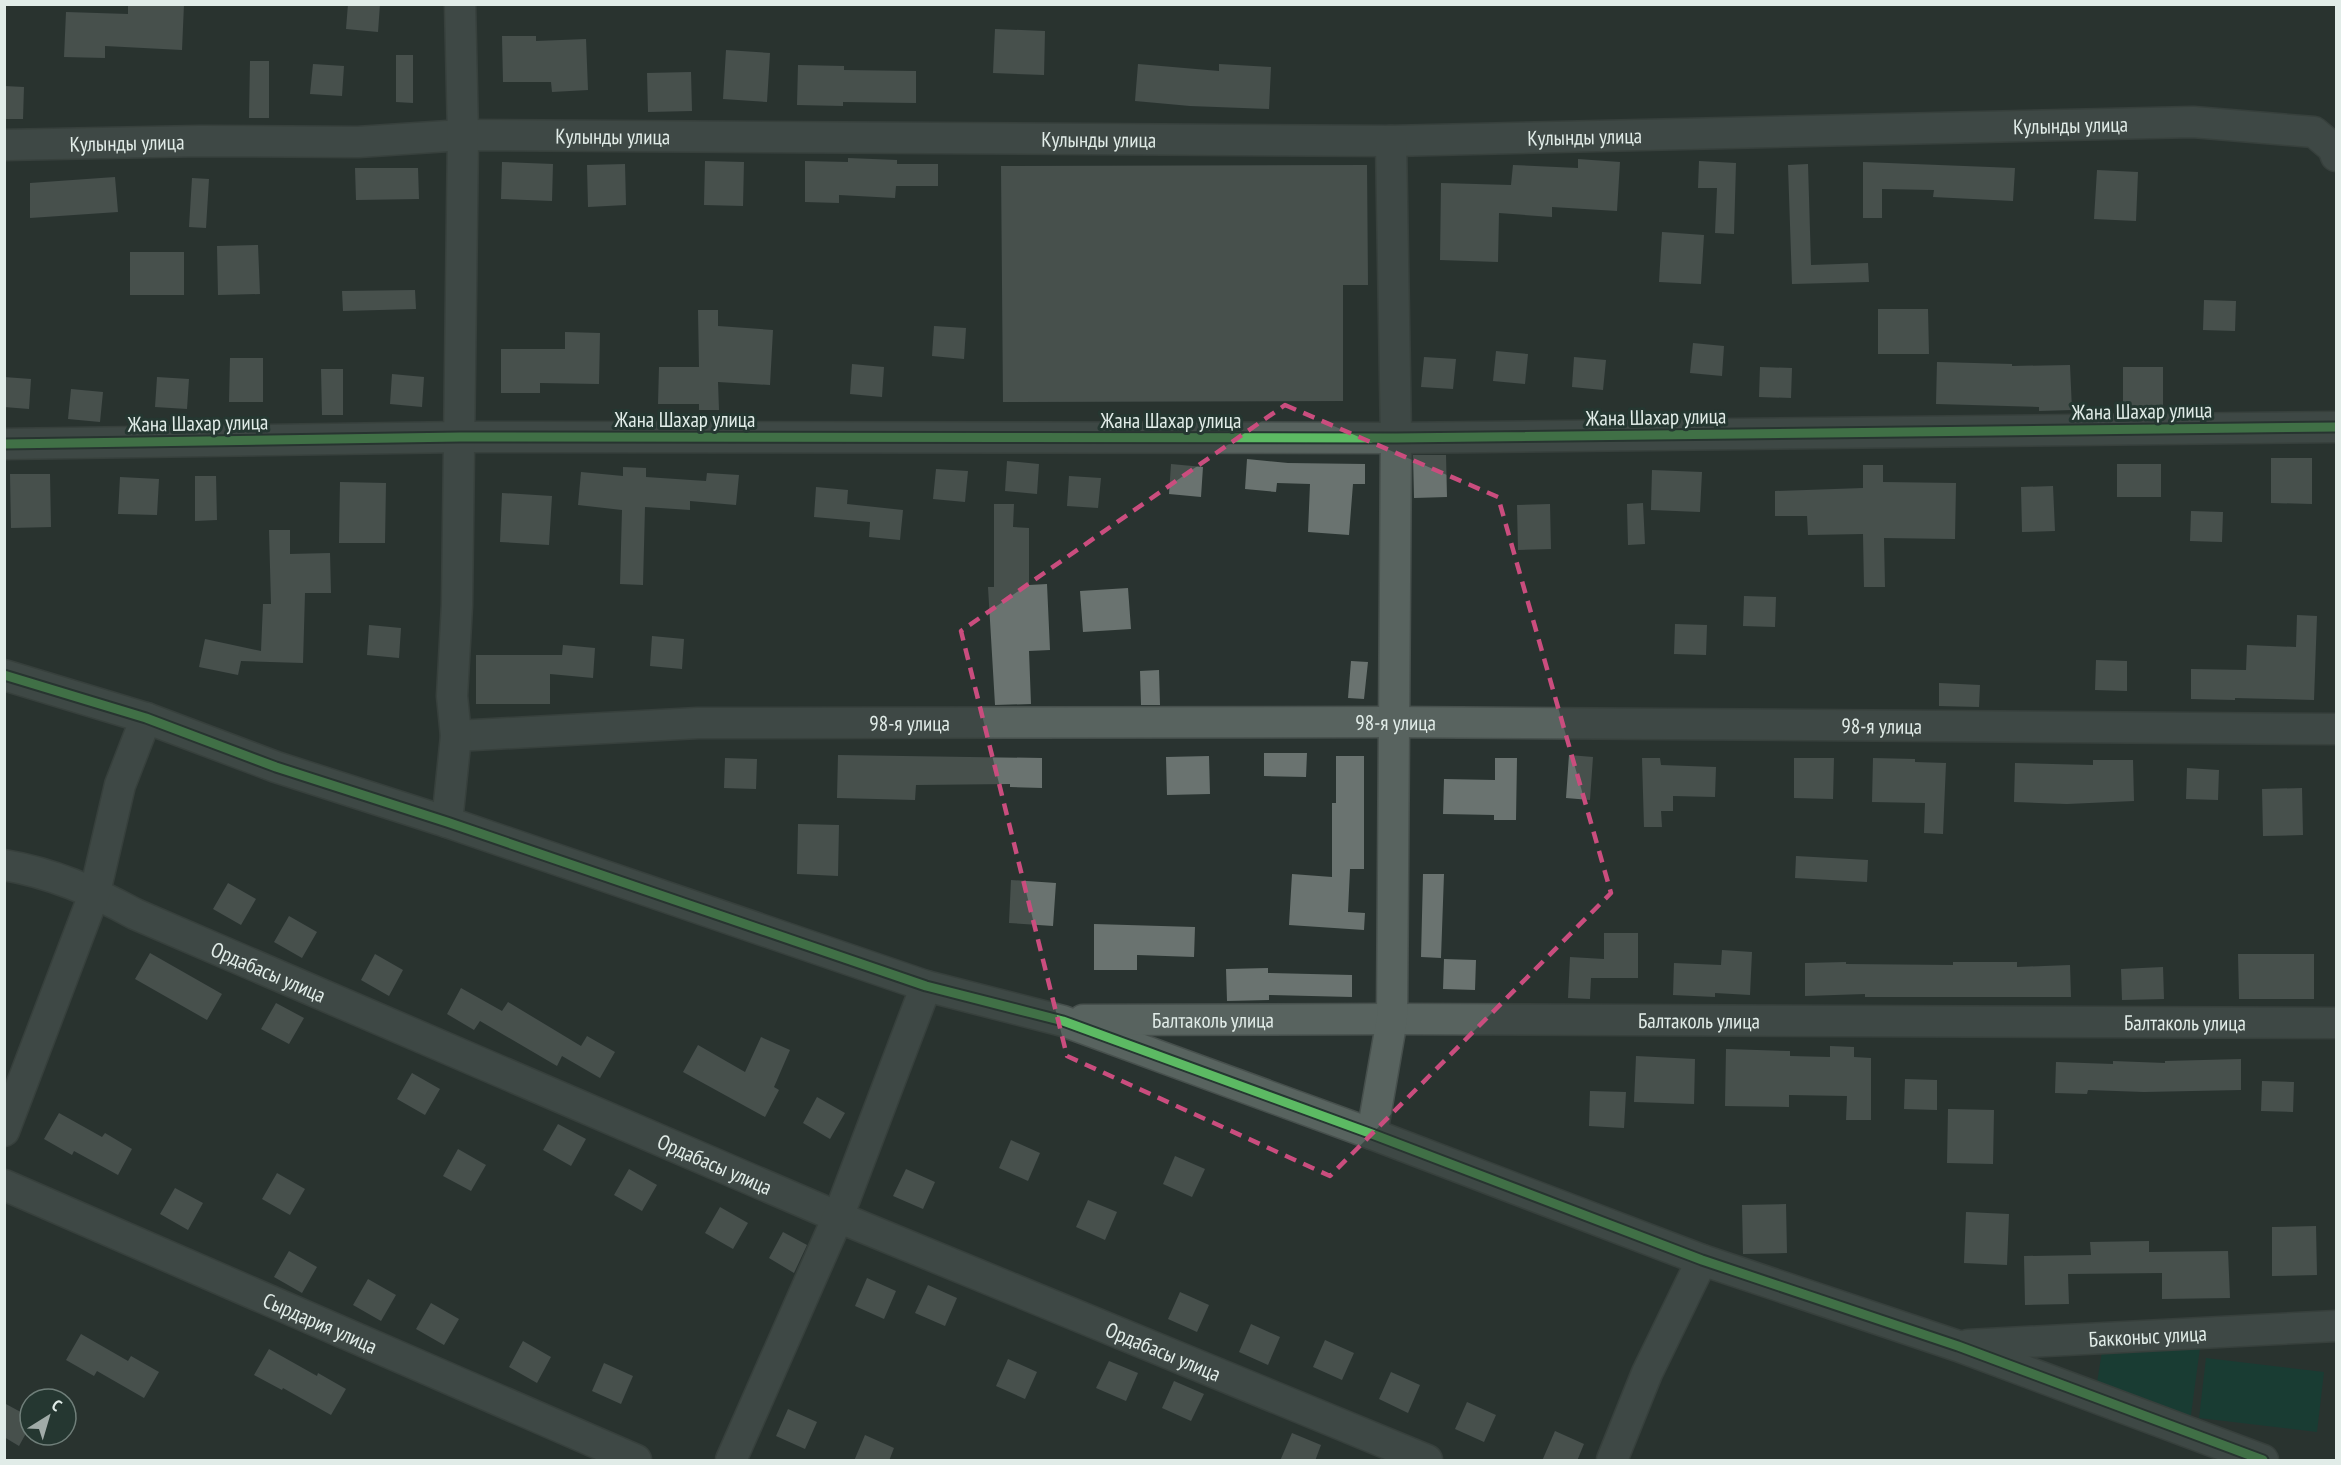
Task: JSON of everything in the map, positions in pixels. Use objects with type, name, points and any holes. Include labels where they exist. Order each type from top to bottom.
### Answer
[{"type":"street","points":[[447,822],[456,736],[452,696],[457,605],[464,135],[460,4]]},
{"type":"street","name":"Кулынды улица","points":[[4,145],[200,141],[358,142],[464,135],[1391,141],[2193,122],[2314,132],[2333,148],[2337,156]]},
{"type":"street","points":[[1372,1134],[1392,1019],[1396,438],[1391,141]]},
{"type":"street","name":"Жана Шахар улица","points":[[4,444],[460,437],[1396,438],[2337,427]]},
{"type":"street","points":[[4,675],[146,718],[276,767],[447,822],[926,986],[1063,1020],[1372,1134],[1702,1260],[1958,1346],[2263,1461]]},
{"type":"street","points":[[4,1131],[95,892],[120,785],[146,718]]},
{"type":"street","name":"98-я улица","points":[[456,736],[698,723],[1394,722],[2337,729]]},
{"type":"street","name":"Ордабасы улица","points":[[4,865],[36,870],[95,892],[146,918],[838,1217],[1427,1461]]},
{"type":"street","points":[[731,1461],[838,1217],[926,986]]},
{"type":"street","name":"Балтаколь улица","points":[[1063,1020],[2337,1023]]},
{"type":"street","name":"Сырдария улица","points":[[4,1185],[636,1461]]},
{"type":"street","points":[[1612,1461],[1647,1373],[1702,1260]]},
{"type":"street","name":"Бакконыс улица","points":[[1958,1346],[2337,1326]]},
{"type":"highlighted area","points":[[1285,405],[1498,497],[1611,893],[1330,1176],[1067,1056],[961,631]]},
{"type":"green space","points":[[2200,1348],[2190,1422],[2096,1389],[2102,1351]]},
{"type":"green space","points":[[2206,1358],[2324,1372],[2317,1432],[2199,1418]]},
{"type":"building","points":[[128,4],[184,4],[182,50],[105,46],[105,58],[64,57],[66,12],[128,14]]},
{"type":"building","points":[[348,4],[380,4],[378,32],[346,29]]},
{"type":"building","points":[[995,29],[1045,31],[1044,75],[993,73]]},
{"type":"building","points":[[502,36],[536,36],[536,41],[586,39],[588,90],[552,92],[551,82],[503,82]]},
{"type":"building","points":[[726,50],[770,53],[767,102],[723,99]]},
{"type":"building","points":[[396,55],[413,55],[413,103],[396,102]]},
{"type":"building","points":[[250,61],[269,61],[269,118],[249,118]]},
{"type":"building","points":[[313,64],[344,66],[342,96],[310,94]]},
{"type":"building","points":[[1138,64],[1219,71],[1219,64],[1271,67],[1269,109],[1135,101]]},
{"type":"building","points":[[798,65],[844,66],[844,70],[916,71],[916,103],[843,102],[843,106],[797,105]]},
{"type":"building","points":[[691,72],[692,111],[648,112],[647,73]]},
{"type":"building","points":[[4,86],[24,87],[23,119],[4,119]]},
{"type":"building","points":[[848,158],[897,160],[897,164],[938,164],[938,186],[896,186],[895,198],[839,195],[839,203],[805,202],[805,161],[848,162]]},
{"type":"building","points":[[1578,159],[1620,162],[1617,211],[1552,207],[1552,217],[1499,213],[1498,262],[1440,260],[1441,183],[1511,185],[1513,165],[1578,168]]},
{"type":"building","points":[[705,161],[744,162],[743,206],[704,205]]},
{"type":"building","points":[[1699,161],[1736,163],[1734,234],[1715,233],[1717,188],[1698,188]]},
{"type":"building","points":[[502,162],[553,164],[552,201],[501,199]]},
{"type":"building","points":[[1863,162],[2015,168],[2013,201],[1933,197],[1934,190],[1882,189],[1882,218],[1863,218]]},
{"type":"building","points":[[625,164],[626,205],[588,207],[587,165]]},
{"type":"building","points":[[1808,164],[1811,265],[1868,263],[1869,282],[1792,284],[1788,165]]},
{"type":"building","points":[[1367,165],[1368,285],[1343,285],[1343,401],[1003,402],[1001,166]]},
{"type":"building","points":[[355,168],[418,168],[419,199],[356,200]]},
{"type":"building","points":[[2097,170],[2138,172],[2136,221],[2094,219]]},
{"type":"building","points":[[115,177],[118,212],[30,218],[30,183]]},
{"type":"building","points":[[192,178],[209,179],[206,228],[189,227]]},
{"type":"building","points":[[1662,232],[1704,235],[1701,284],[1659,282]]},
{"type":"building","points":[[258,245],[260,294],[218,295],[217,246]]},
{"type":"building","points":[[130,252],[184,252],[184,295],[130,295]]},
{"type":"building","points":[[415,290],[416,309],[343,311],[342,291]]},
{"type":"building","points":[[2204,300],[2236,301],[2235,331],[2203,330]]},
{"type":"building","points":[[1878,309],[1928,309],[1929,354],[1878,354]]},
{"type":"building","points":[[698,310],[718,310],[718,326],[773,330],[770,385],[718,382],[719,410],[699,410],[699,404],[658,404],[659,367],[699,367]]},
{"type":"building","points":[[934,326],[966,328],[964,359],[932,356]]},
{"type":"building","points":[[565,332],[600,333],[599,384],[540,383],[540,393],[501,393],[501,349],[565,349]]},
{"type":"building","points":[[1693,343],[1724,346],[1722,376],[1690,373]]},
{"type":"building","points":[[1496,351],[1528,354],[1525,384],[1493,381]]},
{"type":"building","points":[[1424,357],[1456,359],[1453,389],[1421,387]]},
{"type":"building","points":[[1574,357],[1606,360],[1603,390],[1572,387]]},
{"type":"building","points":[[230,358],[263,358],[263,402],[229,402]]},
{"type":"building","points":[[1937,362],[2012,364],[2012,366],[2070,365],[2072,410],[2039,411],[2039,407],[1936,404]]},
{"type":"building","points":[[852,364],[884,367],[882,397],[850,394]]},
{"type":"building","points":[[1760,367],[1792,368],[1791,398],[1759,397]]},
{"type":"building","points":[[2123,367],[2163,367],[2163,406],[2123,406]]},
{"type":"building","points":[[321,369],[343,369],[343,415],[322,415]]},
{"type":"building","points":[[392,374],[424,377],[422,407],[390,404]]},
{"type":"building","points":[[4,377],[31,379],[29,409],[4,407]]},
{"type":"building","points":[[157,377],[189,379],[187,409],[155,407]]},
{"type":"building","points":[[71,389],[103,392],[100,422],[68,419]]},
{"type":"building","points":[[1413,455],[1446,455],[1447,497],[1414,498]]},
{"type":"building","points":[[2271,458],[2312,458],[2312,504],[2271,503]]},
{"type":"building","points":[[1247,459],[1288,463],[1365,464],[1365,484],[1353,484],[1349,535],[1308,532],[1310,484],[1277,483],[1276,492],[1245,489]]},
{"type":"building","points":[[1007,461],[1039,464],[1037,494],[1005,491]]},
{"type":"building","points":[[1171,464],[1203,467],[1201,497],[1169,494]]},
{"type":"building","points":[[2117,464],[2161,464],[2161,497],[2117,497]]},
{"type":"building","points":[[1863,465],[1883,465],[1883,482],[1956,483],[1955,539],[1884,538],[1885,587],[1864,587],[1863,534],[1808,535],[1807,516],[1775,516],[1775,491],[1863,488]]},
{"type":"building","points":[[623,467],[646,468],[646,477],[706,481],[707,473],[739,475],[736,505],[690,501],[690,510],[645,507],[643,585],[620,584],[622,510],[578,505],[581,472],[623,476]]},
{"type":"building","points":[[936,469],[968,471],[965,502],[933,499]]},
{"type":"building","points":[[1652,470],[1702,472],[1700,512],[1651,510]]},
{"type":"building","points":[[10,474],[50,474],[51,527],[11,528]]},
{"type":"building","points":[[195,476],[216,476],[217,520],[195,521]]},
{"type":"building","points":[[1069,476],[1101,478],[1098,508],[1067,506]]},
{"type":"building","points":[[120,477],[159,479],[157,515],[118,514]]},
{"type":"building","points":[[340,482],[386,483],[385,543],[339,543]]},
{"type":"building","points":[[2053,486],[2055,531],[2022,532],[2021,487]]},
{"type":"building","points":[[816,487],[848,490],[847,504],[903,510],[900,540],[869,537],[870,522],[814,517]]},
{"type":"building","points":[[502,493],[552,496],[549,545],[500,542]]},
{"type":"building","points":[[1643,503],[1645,544],[1628,545],[1627,504]]},
{"type":"building","points":[[994,504],[1014,504],[1013,527],[1029,528],[1029,585],[1047,584],[1050,650],[1029,651],[1031,704],[995,705],[988,587],[994,587]]},
{"type":"building","points":[[1550,504],[1551,549],[1518,550],[1517,505]]},
{"type":"building","points":[[2191,511],[2223,512],[2222,542],[2190,541]]},
{"type":"building","points":[[269,530],[290,530],[290,554],[330,553],[331,593],[305,593],[303,663],[241,661],[238,675],[199,667],[205,639],[261,651],[263,604],[271,604]]},
{"type":"building","points":[[1128,588],[1131,629],[1083,632],[1080,591]]},
{"type":"building","points":[[1744,596],[1776,597],[1775,627],[1743,626]]},
{"type":"building","points":[[2297,615],[2317,616],[2314,700],[2191,699],[2191,669],[2246,670],[2247,645],[2296,647]]},
{"type":"building","points":[[1675,624],[1707,625],[1706,655],[1674,654]]},
{"type":"building","points":[[369,625],[401,628],[399,658],[367,655]]},
{"type":"building","points":[[652,636],[684,639],[682,669],[650,666]]},
{"type":"building","points":[[563,645],[595,648],[593,678],[550,674],[550,704],[476,704],[476,655],[562,655]]},
{"type":"building","points":[[2096,660],[2127,661],[2127,691],[2095,690]]},
{"type":"building","points":[[1351,661],[1368,662],[1364,699],[1348,698]]},
{"type":"building","points":[[1159,670],[1160,705],[1141,705],[1140,671]]},
{"type":"building","points":[[1939,683],[1980,685],[1979,707],[1939,706]]},
{"type":"building","points":[[1264,753],[1307,753],[1306,777],[1264,776]]},
{"type":"building","points":[[838,755],[1042,758],[1042,788],[1010,787],[1010,784],[916,785],[915,800],[837,798]]},
{"type":"building","points":[[1569,755],[1593,757],[1590,800],[1566,798]]},
{"type":"building","points":[[1209,756],[1210,794],[1167,795],[1166,757]]},
{"type":"building","points":[[1336,756],[1364,756],[1364,869],[1350,869],[1348,912],[1365,913],[1364,930],[1289,925],[1292,874],[1332,877],[1332,803],[1336,803]]},
{"type":"building","points":[[725,758],[757,759],[756,789],[724,788]]},
{"type":"building","points":[[1495,758],[1517,758],[1516,820],[1494,820],[1494,815],[1443,814],[1444,779],[1495,780]]},
{"type":"building","points":[[1642,758],[1660,758],[1661,765],[1716,767],[1715,797],[1673,796],[1673,811],[1661,811],[1662,827],[1644,827]]},
{"type":"building","points":[[1794,758],[1834,758],[1833,799],[1794,798]]},
{"type":"building","points":[[1873,758],[1915,759],[1915,762],[1946,763],[1943,834],[1924,833],[1925,803],[1872,802]]},
{"type":"building","points":[[2093,760],[2133,760],[2134,801],[2067,804],[2014,802],[2015,763],[2093,765]]},
{"type":"building","points":[[2187,768],[2219,770],[2218,800],[2186,799]]},
{"type":"building","points":[[2302,788],[2303,835],[2263,836],[2262,789]]},
{"type":"building","points":[[798,824],[839,825],[838,876],[797,874]]},
{"type":"building","points":[[1796,856],[1868,860],[1867,882],[1795,878]]},
{"type":"building","points":[[1423,874],[1444,874],[1441,958],[1421,957]]},
{"type":"building","points":[[1011,880],[1056,883],[1053,926],[1009,923]]},
{"type":"building","points":[[228,883],[256,899],[241,925],[213,909]]},
{"type":"building","points":[[289,916],[317,932],[302,958],[274,942]]},
{"type":"building","points":[[1094,924],[1195,927],[1194,957],[1137,955],[1137,970],[1094,970]]},
{"type":"building","points":[[1604,933],[1638,933],[1638,978],[1591,978],[1590,999],[1568,998],[1570,957],[1604,959]]},
{"type":"building","points":[[1722,950],[1752,952],[1750,995],[1715,993],[1715,997],[1673,995],[1674,963],[1721,965]]},
{"type":"building","points":[[150,953],[222,994],[207,1020],[135,979]]},
{"type":"building","points":[[375,954],[403,970],[389,996],[361,980]]},
{"type":"building","points":[[2238,954],[2314,954],[2314,999],[2239,999]]},
{"type":"building","points":[[1444,959],[1476,960],[1475,990],[1443,989]]},
{"type":"building","points":[[1846,962],[1846,964],[1953,965],[1953,962],[2017,962],[2017,967],[2070,965],[2071,997],[1865,997],[1865,994],[1805,996],[1805,963]]},
{"type":"building","points":[[2163,967],[2164,999],[2122,1000],[2121,969]]},
{"type":"building","points":[[1268,968],[1268,973],[1352,975],[1352,997],[1269,995],[1269,1000],[1227,1001],[1226,969]]},
{"type":"building","points":[[461,988],[502,1011],[508,1002],[581,1046],[587,1036],[615,1052],[600,1078],[562,1056],[557,1066],[480,1021],[474,1030],[447,1014]]},
{"type":"building","points":[[276,1003],[304,1018],[289,1044],[261,1029]]},
{"type":"building","points":[[761,1037],[790,1050],[774,1087],[779,1090],[765,1117],[683,1072],[698,1045],[745,1072]]},
{"type":"building","points":[[1830,1046],[1854,1047],[1854,1057],[1871,1058],[1871,1120],[1846,1120],[1847,1096],[1789,1095],[1789,1107],[1725,1106],[1726,1049],[1790,1051],[1790,1056],[1830,1057]]},
{"type":"building","points":[[1636,1056],[1695,1059],[1694,1104],[1634,1102]]},
{"type":"building","points":[[2241,1059],[2241,1090],[2144,1092],[2088,1090],[2087,1094],[2055,1093],[2056,1062],[2113,1064],[2113,1061],[2165,1063],[2165,1061]]},
{"type":"building","points":[[412,1073],[440,1089],[425,1115],[397,1099]]},
{"type":"building","points":[[1905,1079],[1937,1080],[1937,1110],[1904,1109]]},
{"type":"building","points":[[2262,1081],[2294,1082],[2293,1112],[2261,1111]]},
{"type":"building","points":[[1590,1091],[1626,1092],[1624,1128],[1589,1126]]},
{"type":"building","points":[[817,1097],[845,1113],[830,1139],[803,1123]]},
{"type":"building","points":[[1948,1109],[1994,1110],[1993,1164],[1947,1163]]},
{"type":"building","points":[[59,1113],[102,1137],[105,1133],[132,1149],[118,1175],[74,1151],[72,1155],[44,1139]]},
{"type":"building","points":[[558,1124],[586,1139],[571,1166],[543,1150]]},
{"type":"building","points":[[1011,1140],[1040,1153],[1028,1181],[999,1168]]},
{"type":"building","points":[[458,1149],[486,1165],[471,1191],[443,1176]]},
{"type":"building","points":[[1175,1156],[1205,1169],[1192,1197],[1163,1184]]},
{"type":"building","points":[[629,1169],[657,1185],[642,1211],[614,1195]]},
{"type":"building","points":[[906,1169],[935,1182],[923,1209],[893,1196]]},
{"type":"building","points":[[277,1173],[305,1189],[290,1215],[262,1199]]},
{"type":"building","points":[[175,1188],[203,1203],[188,1230],[160,1214]]},
{"type":"building","points":[[1088,1200],[1117,1212],[1105,1240],[1076,1227]]},
{"type":"building","points":[[1786,1204],[1787,1253],[1743,1254],[1742,1205]]},
{"type":"building","points":[[720,1207],[748,1223],[733,1249],[705,1233]]},
{"type":"building","points":[[1966,1212],[2009,1214],[2007,1265],[1964,1263]]},
{"type":"building","points":[[2316,1226],[2317,1275],[2272,1276],[2272,1227]]},
{"type":"building","points":[[783,1232],[807,1245],[794,1273],[769,1258]]},
{"type":"building","points":[[2149,1241],[2149,1252],[2228,1251],[2230,1298],[2162,1299],[2162,1273],[2068,1274],[2069,1304],[2025,1305],[2024,1256],[2091,1255],[2090,1242]]},
{"type":"building","points":[[289,1251],[317,1267],[302,1293],[274,1277]]},
{"type":"building","points":[[867,1278],[896,1291],[884,1319],[855,1306]]},
{"type":"building","points":[[368,1279],[396,1295],[381,1321],[353,1305]]},
{"type":"building","points":[[928,1285],[957,1298],[945,1326],[915,1313]]},
{"type":"building","points":[[1180,1292],[1209,1305],[1197,1332],[1168,1319]]},
{"type":"building","points":[[431,1303],[459,1319],[444,1345],[416,1329]]},
{"type":"building","points":[[1251,1324],[1280,1337],[1268,1365],[1239,1352]]},
{"type":"building","points":[[81,1334],[128,1361],[131,1356],[159,1372],[144,1398],[97,1371],[94,1376],[66,1360]]},
{"type":"building","points":[[1325,1340],[1354,1353],[1342,1380],[1313,1367]]},
{"type":"building","points":[[523,1341],[551,1357],[537,1383],[509,1367]]},
{"type":"building","points":[[269,1349],[317,1376],[318,1373],[346,1389],[331,1415],[283,1388],[282,1390],[254,1375]]},
{"type":"building","points":[[1008,1359],[1037,1372],[1025,1399],[996,1386]]},
{"type":"building","points":[[1109,1361],[1138,1373],[1126,1401],[1096,1388]]},
{"type":"building","points":[[604,1363],[633,1376],[621,1404],[592,1391]]},
{"type":"building","points":[[1391,1372],[1420,1385],[1408,1413],[1379,1399]]},
{"type":"building","points":[[1174,1381],[1204,1394],[1191,1421],[1162,1408]]},
{"type":"building","points":[[1467,1402],[1496,1415],[1484,1442],[1455,1429]]},
{"type":"building","points":[[4,1403],[18,1411],[18,1445],[4,1437]]},
{"type":"building","points":[[788,1409],[817,1422],[805,1449],[776,1436]]},
{"type":"building","points":[[1555,1431],[1584,1444],[1577,1461],[1542,1461]]},
{"type":"building","points":[[1292,1433],[1321,1445],[1315,1461],[1280,1461]]},
{"type":"building","points":[[865,1435],[894,1448],[889,1461],[854,1461]]},
{"type":"cycle path","points":[[4,444],[460,437],[1396,438],[2336,427]]},
{"type":"cycle path","points":[[4,675],[146,718],[276,767],[447,822],[926,986],[1063,1021],[1372,1134],[1702,1260],[1958,1346],[2263,1460]]}]
